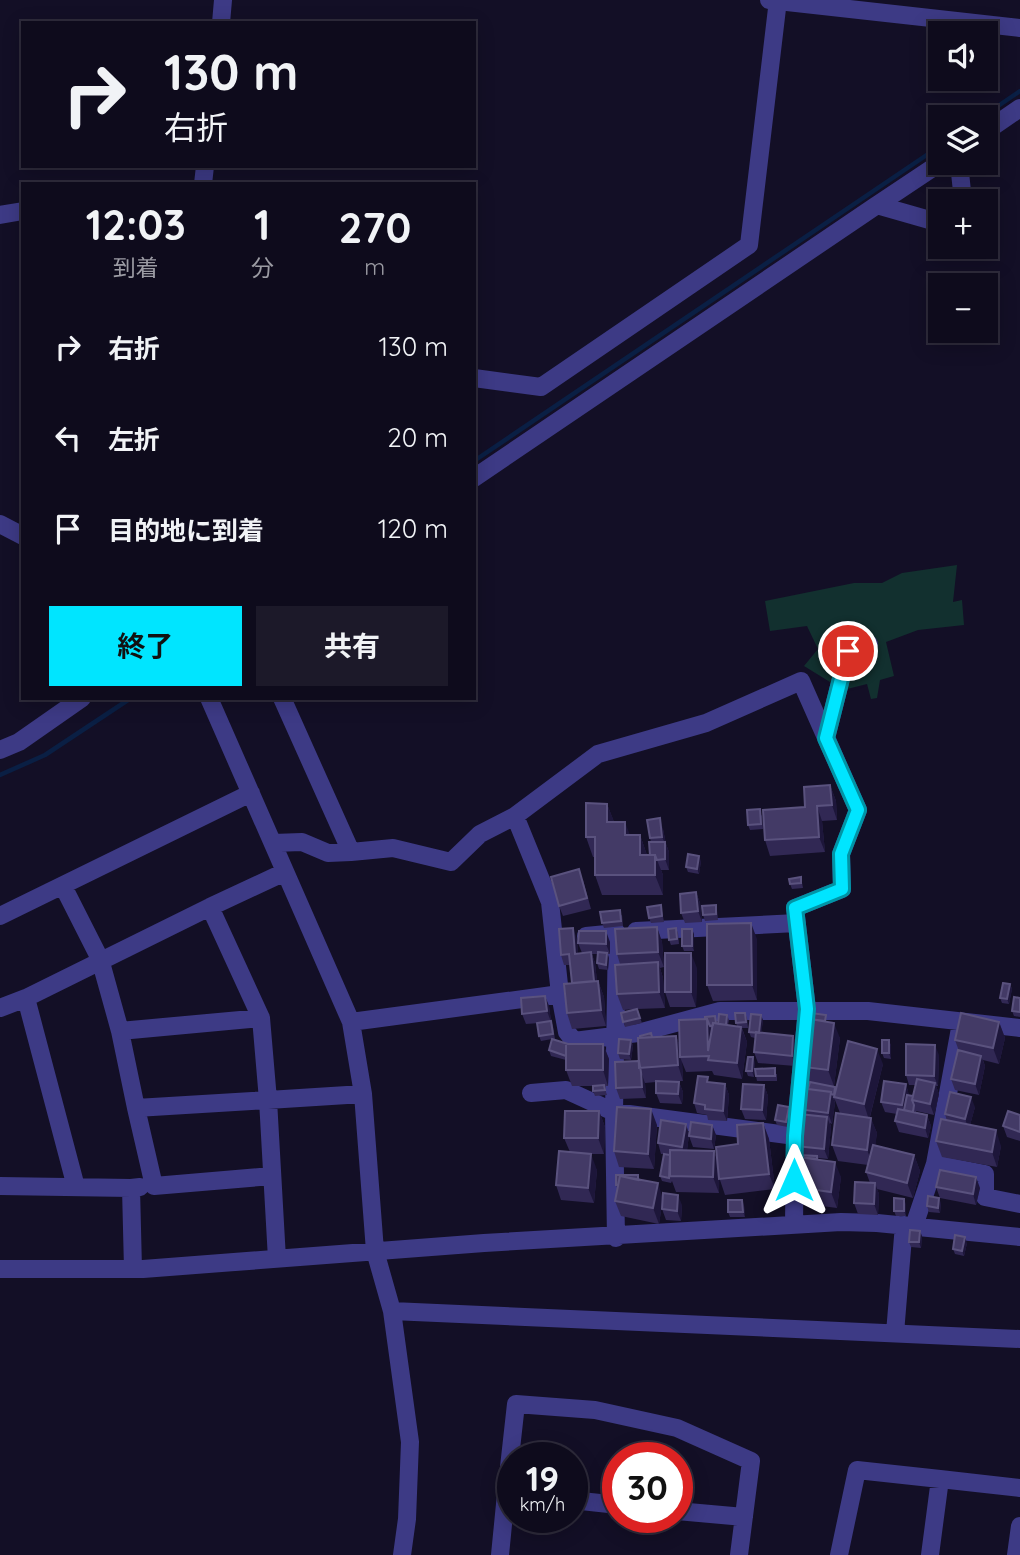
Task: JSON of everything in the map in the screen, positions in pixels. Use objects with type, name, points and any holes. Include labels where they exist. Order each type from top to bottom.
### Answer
[{"type":"street","points":[[221,21],[223,0]]},
{"type":"street","points":[[476,378],[541,387],[749,246],[775,0],[1020,28]]},
{"type":"street","points":[[998,123],[1020,108]]},
{"type":"street","points":[[476,477],[928,171]]},
{"type":"street","points":[[877,205],[928,220]]},
{"type":"street","points":[[0,215],[21,211]]},
{"type":"street","points":[[0,524],[21,535]]},
{"type":"street","points":[[826,738],[848,651],[869,644]]},
{"type":"street","points":[[273,843],[302,842],[328,853],[393,848],[451,862],[480,834],[515,816],[598,754],[706,723],[801,681],[858,810],[841,854],[842,889],[795,908],[807,1009],[795,1136],[794,1224]]},
{"type":"street","points":[[0,750],[19,742],[79,700]]},
{"type":"street","points":[[210,700],[351,1022],[363,1094],[375,1251],[392,1311],[410,1443],[407,1519],[402,1555]]},
{"type":"street","points":[[283,700],[351,852]]},
{"type":"street","points":[[0,916],[251,793]]},
{"type":"street","points":[[515,816],[550,902],[567,1032],[574,1041],[615,1037],[720,1011],[868,1011],[1020,1028]]},
{"type":"street","points":[[0,1008],[26,998],[100,959],[285,872]]},
{"type":"street","points":[[62,886],[100,959],[120,1031],[154,1186]]},
{"type":"street","points":[[210,907],[261,1018],[277,1259]]},
{"type":"street","points":[[555,939],[797,923]]},
{"type":"street","points":[[616,1238],[614,1112],[617,933]]},
{"type":"street","points":[[351,1022],[561,994]]},
{"type":"street","points":[[26,998],[76,1187]]},
{"type":"street","points":[[120,1031],[261,1018]]},
{"type":"street","points":[[895,1332],[909,1226],[935,1164],[961,1021]]},
{"type":"street","points":[[531,1093],[566,1090],[614,1112],[795,1136]]},
{"type":"street","points":[[136,1108],[363,1094]]},
{"type":"street","points":[[935,1164],[985,1174],[985,1197],[1020,1204]]},
{"type":"street","points":[[0,1186],[131,1188],[272,1176]]},
{"type":"street","points":[[131,1188],[133,1269]]},
{"type":"street","points":[[0,1269],[133,1269],[794,1224],[1019,1232]]},
{"type":"street","points":[[392,1311],[1020,1339]]},
{"type":"street","points":[[513,1442],[516,1404],[594,1410],[677,1428],[751,1461],[739,1555]]},
{"type":"street","points":[[839,1555],[857,1470],[1020,1489]]},
{"type":"street","points":[[929,1555],[940,1479]]},
{"type":"street","points":[[693,1512],[744,1517]]},
{"type":"street","points":[[1016,1555],[1020,1526]]},
{"type":"street","points":[[500,1555],[503,1533]]},
{"type":"green space","points":[[957,565],[953,602],[962,600],[964,625],[918,630],[886,642],[894,676],[880,680],[877,698],[871,699],[867,684],[843,690],[804,666],[818,649],[807,626],[770,631],[765,601],[854,583],[882,583],[902,573]]},
{"type":"building","points":[[830,785],[832,805],[817,806],[819,837],[765,840],[763,810],[805,807],[804,787]]},
{"type":"building","points":[[586,803],[607,804],[607,822],[625,822],[625,835],[640,835],[640,855],[655,855],[655,875],[595,875],[595,837],[586,837]]},
{"type":"building","points":[[760,809],[761,824],[748,825],[747,810]]},
{"type":"building","points":[[660,818],[662,837],[650,838],[647,820]]},
{"type":"building","points":[[649,842],[665,842],[665,859],[657,860],[655,855],[650,855]]},
{"type":"building","points":[[688,854],[699,856],[697,869],[686,867]]},
{"type":"building","points":[[579,869],[587,898],[559,906],[551,877]]},
{"type":"building","points":[[801,877],[801,883],[790,884],[789,879]]},
{"type":"building","points":[[696,892],[698,911],[681,913],[680,894]]},
{"type":"building","points":[[661,905],[662,916],[649,918],[647,907]]},
{"type":"building","points":[[716,905],[716,914],[703,915],[702,906]]},
{"type":"building","points":[[620,910],[621,921],[602,923],[600,912]]},
{"type":"building","points":[[751,923],[752,985],[707,985],[707,924]]},
{"type":"building","points":[[657,927],[658,952],[617,954],[615,929]]},
{"type":"building","points":[[573,928],[575,954],[591,952],[594,981],[572,983],[569,954],[561,955],[559,929]]},
{"type":"building","points":[[676,928],[677,939],[669,940],[668,929]]},
{"type":"building","points":[[682,929],[692,929],[692,946],[682,946]]},
{"type":"building","points":[[579,931],[606,931],[606,944],[578,943]]},
{"type":"building","points":[[598,952],[607,953],[606,965],[597,963]]},
{"type":"building","points":[[665,953],[691,953],[691,992],[665,992]]},
{"type":"building","points":[[658,962],[659,992],[617,994],[615,965]]},
{"type":"building","points":[[598,981],[601,1010],[567,1013],[564,984]]},
{"type":"building","points":[[1003,983],[1010,984],[1007,999],[1000,998]]},
{"type":"building","points":[[545,996],[547,1011],[522,1014],[521,998]]},
{"type":"building","points":[[1014,997],[1020,998],[1020,1012],[1012,1011]]},
{"type":"building","points":[[637,1009],[640,1018],[623,1022],[621,1013]]},
{"type":"building","points":[[735,1013],[745,1013],[746,1022],[736,1023]]},
{"type":"building","points":[[811,1013],[826,1015],[825,1021],[810,1019]]},
{"type":"building","points":[[961,1013],[999,1022],[993,1048],[955,1040]]},
{"type":"building","points":[[719,1014],[727,1015],[726,1025],[718,1024]]},
{"type":"building","points":[[751,1014],[761,1015],[759,1033],[749,1032]]},
{"type":"building","points":[[715,1016],[716,1023],[710,1026],[705,1017]]},
{"type":"building","points":[[707,1019],[708,1051],[713,1023],[741,1027],[737,1063],[708,1060],[709,1056],[680,1057],[679,1020]]},
{"type":"building","points":[[810,1019],[834,1023],[828,1070],[804,1067]]},
{"type":"building","points":[[551,1021],[553,1034],[539,1036],[537,1023]]},
{"type":"building","points":[[756,1032],[793,1036],[792,1056],[754,1052]]},
{"type":"building","points":[[651,1033],[652,1037],[640,1038],[640,1036]]},
{"type":"building","points":[[676,1036],[678,1065],[639,1068],[638,1038]]},
{"type":"building","points":[[552,1039],[568,1044],[566,1056],[549,1050]]},
{"type":"building","points":[[619,1039],[631,1040],[629,1054],[618,1053]]},
{"type":"building","points":[[882,1040],[889,1040],[889,1053],[882,1053]]},
{"type":"building","points":[[848,1041],[877,1049],[864,1104],[834,1097]]},
{"type":"building","points":[[566,1044],[603,1044],[603,1070],[566,1070]]},
{"type":"building","points":[[906,1044],[935,1045],[934,1076],[906,1075]]},
{"type":"building","points":[[958,1050],[981,1056],[975,1084],[951,1079]]},
{"type":"building","points":[[748,1057],[753,1057],[752,1071],[746,1071]]},
{"type":"building","points":[[639,1061],[642,1087],[616,1088],[615,1062]]},
{"type":"building","points":[[775,1068],[775,1076],[756,1076],[755,1069]]},
{"type":"building","points":[[698,1076],[708,1077],[707,1082],[725,1084],[723,1111],[705,1109],[705,1105],[694,1103]]},
{"type":"building","points":[[917,1079],[935,1083],[930,1104],[912,1100]]},
{"type":"building","points":[[656,1081],[679,1082],[678,1094],[656,1093]]},
{"type":"building","points":[[884,1081],[906,1084],[902,1105],[881,1102]]},
{"type":"building","points":[[810,1082],[835,1087],[834,1095],[831,1092],[808,1089]]},
{"type":"building","points":[[743,1084],[764,1085],[762,1110],[741,1109]]},
{"type":"building","points":[[604,1085],[605,1090],[593,1091],[593,1086]]},
{"type":"building","points":[[800,1088],[831,1092],[828,1113],[797,1109]]},
{"type":"building","points":[[950,1092],[971,1097],[965,1119],[945,1114]]},
{"type":"building","points":[[907,1095],[913,1096],[913,1112],[904,1110]]},
{"type":"building","points":[[778,1105],[789,1107],[786,1122],[775,1120]]},
{"type":"building","points":[[617,1107],[651,1109],[648,1154],[614,1151]]},
{"type":"building","points":[[898,1109],[927,1115],[925,1128],[895,1121]]},
{"type":"building","points":[[565,1111],[599,1111],[598,1138],[564,1138]]},
{"type":"building","points":[[1008,1111],[1020,1115],[1020,1132],[1003,1126]]},
{"type":"building","points":[[836,1113],[871,1118],[867,1150],[832,1145]]},
{"type":"building","points":[[799,1114],[827,1117],[824,1149],[796,1146]]},
{"type":"building","points":[[941,1119],[996,1130],[992,1152],[936,1141]]},
{"type":"building","points":[[661,1120],[686,1124],[682,1147],[658,1143]]},
{"type":"building","points":[[691,1122],[712,1125],[711,1139],[689,1136]]},
{"type":"building","points":[[763,1123],[769,1174],[719,1179],[716,1147],[738,1144],[737,1125]]},
{"type":"building","points":[[873,1145],[914,1155],[907,1183],[866,1172]]},
{"type":"building","points":[[670,1150],[714,1151],[713,1177],[670,1176]]},
{"type":"building","points":[[559,1151],[591,1154],[588,1188],[556,1185]]},
{"type":"building","points":[[664,1154],[670,1155],[669,1178],[660,1176]]},
{"type":"building","points":[[817,1156],[817,1159],[798,1157]]},
{"type":"building","points":[[798,1157],[835,1162],[831,1192],[794,1187]]},
{"type":"building","points":[[940,1170],[976,1177],[973,1194],[936,1187]]},
{"type":"building","points":[[616,1175],[638,1175],[638,1180],[620,1176],[616,1185]]},
{"type":"building","points":[[620,1176],[658,1183],[653,1208],[615,1201]]},
{"type":"building","points":[[855,1182],[875,1183],[874,1204],[854,1203]]},
{"type":"building","points":[[663,1193],[678,1195],[677,1211],[662,1209]]},
{"type":"building","points":[[928,1196],[939,1198],[938,1208],[927,1206]]},
{"type":"building","points":[[894,1198],[904,1199],[904,1211],[894,1211]]},
{"type":"building","points":[[728,1200],[742,1200],[743,1212],[728,1212]]},
{"type":"building","points":[[910,1230],[920,1231],[919,1242],[909,1242]]},
{"type":"building","points":[[955,1235],[965,1237],[962,1251],[953,1249]]},
{"type":"waterway","points":[[998,106],[1020,91]]},
{"type":"waterway","points":[[476,460],[928,154]]},
{"type":"waterway","points":[[0,775],[45,755],[128,700]]},
{"type":"route","points":[[794,1180],[795,1136],[807,1009],[795,908],[842,889],[841,854],[858,810],[826,738],[848,651]]}]
